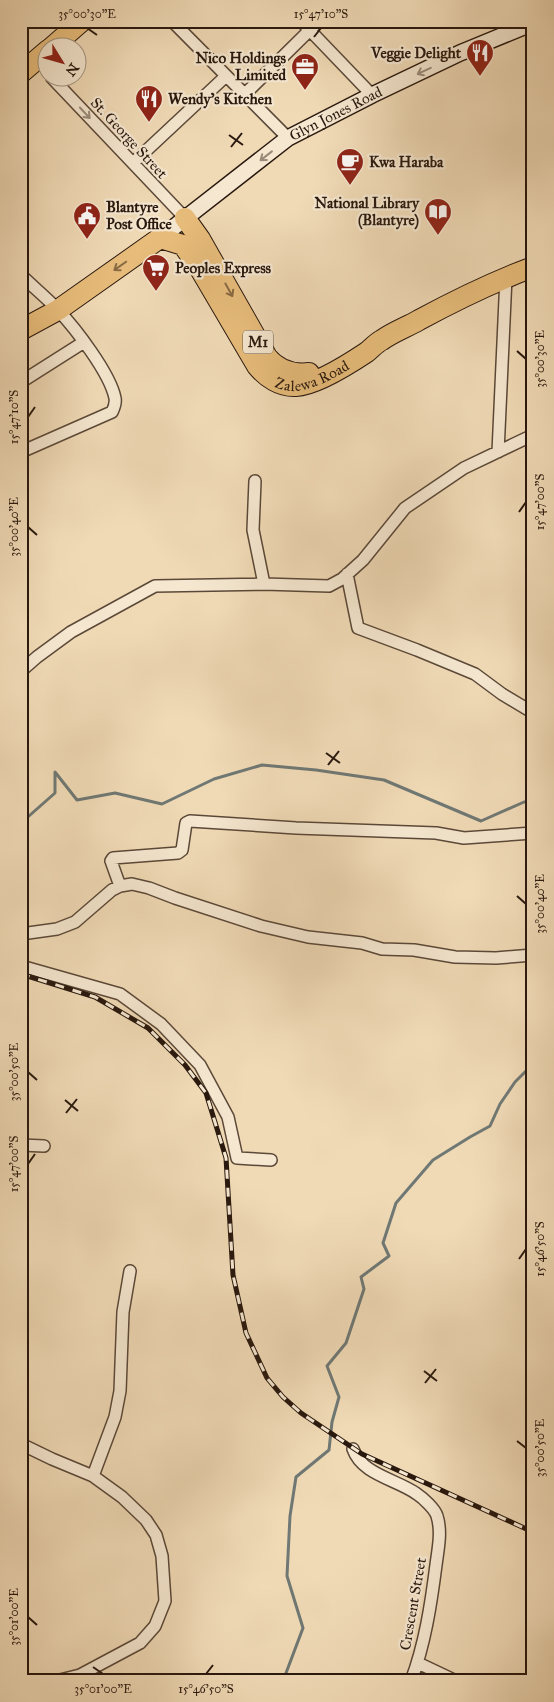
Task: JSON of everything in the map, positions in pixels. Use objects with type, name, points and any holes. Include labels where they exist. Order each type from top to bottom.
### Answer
[{"type":"highway","points":[[62,38],[82,21]]},
{"type":"highway","name":"Zalewa Road","points":[[185,218],[200,239],[258,344],[278,367],[292,373],[311,373],[333,363],[365,344],[381,340]]},
{"type":"highway","points":[[21,330],[58,310],[160,238]]},
{"type":"highway","name":"Zalewa Road","points":[[160,238],[183,244],[200,269],[256,366],[275,382],[287,386],[307,384],[322,379],[368,351],[381,340],[463,296],[533,267]]},
{"type":"street","points":[[172,21],[288,138]]},
{"type":"street","points":[[301,21],[372,95]]},
{"type":"street","points":[[245,94],[319,21]]},
{"type":"street","name":"Glyn Jones Road","points":[[160,238],[288,138],[460,53],[532,23]]},
{"type":"street","points":[[133,163],[226,76]]},
{"type":"street","name":"St. George Street","points":[[62,88],[185,218]]},
{"type":"street","points":[[21,275],[58,310],[84,342],[104,372],[115,398],[115,407],[112,412],[21,452]]},
{"type":"street","points":[[498,452],[506,277]]},
{"type":"street","points":[[21,382],[84,342]]},
{"type":"street","points":[[21,670],[72,632],[155,586],[264,584],[329,586],[363,560],[405,508],[464,468],[533,435]]},
{"type":"street","points":[[255,481],[253,530],[264,584]]},
{"type":"street","points":[[347,574],[358,628],[475,674],[502,694],[533,711]]},
{"type":"street","points":[[120,886],[111,862],[113,858],[178,853],[182,850],[186,824],[190,821],[296,828],[436,833],[464,838],[533,833]]},
{"type":"street","points":[[21,934],[57,929],[75,922],[112,890],[120,886],[132,884],[261,926],[308,937],[362,943],[382,949],[414,950],[455,957],[496,958],[533,955]]},
{"type":"street","points":[[21,966],[120,994],[162,1024],[200,1064],[228,1117],[237,1158],[271,1160]]},
{"type":"street","points":[[21,1145],[44,1146]]},
{"type":"street","points":[[93,1476],[115,1417],[122,1359],[123,1312],[130,1271]]},
{"type":"street","points":[[21,1444],[52,1460],[93,1476],[122,1497],[146,1520],[156,1535],[162,1556],[165,1601],[154,1626],[140,1643],[80,1675],[56,1681]]},
{"type":"street","name":"Crescent Street","points":[[354,1449],[357,1458],[376,1473],[419,1494],[437,1514],[440,1531],[431,1597],[418,1663],[411,1681]]},
{"type":"street","points":[[418,1663],[456,1681]]},
{"type":"waterway","points":[[21,823],[55,793],[55,772],[77,800],[115,793],[162,804],[214,779],[262,765],[316,770],[384,780],[481,821],[524,802],[533,802]]},
{"type":"waterway","points":[[283,1681],[303,1628],[287,1576],[290,1516],[296,1477],[329,1450],[332,1422],[339,1397],[327,1366],[346,1343],[364,1289],[361,1277],[389,1256],[383,1243],[396,1203],[433,1160],[490,1126],[500,1104],[515,1082],[530,1067],[531,1040],[533,1041]]},
{"type":"railway","points":[[21,974],[95,997],[148,1028],[185,1065],[206,1093],[226,1158],[233,1275],[246,1333],[267,1378],[283,1397],[301,1413],[362,1454],[533,1532]]},
{"type":"place","name":"Veggie Delight","points":[[480,77]]},
{"type":"place","name":"Nico Holdings Limited","points":[[305,91]]},
{"type":"place","name":"Wendy's Kitchen","points":[[149,123]]},
{"type":"place","name":"Kwa Haraba","points":[[350,186]]},
{"type":"place","name":"National Library (Blantyre)","points":[[438,236]]},
{"type":"place","name":"Blantyre Post Office","points":[[87,240]]},
{"type":"place","name":"Peoples Express","points":[[156,292]]}]
